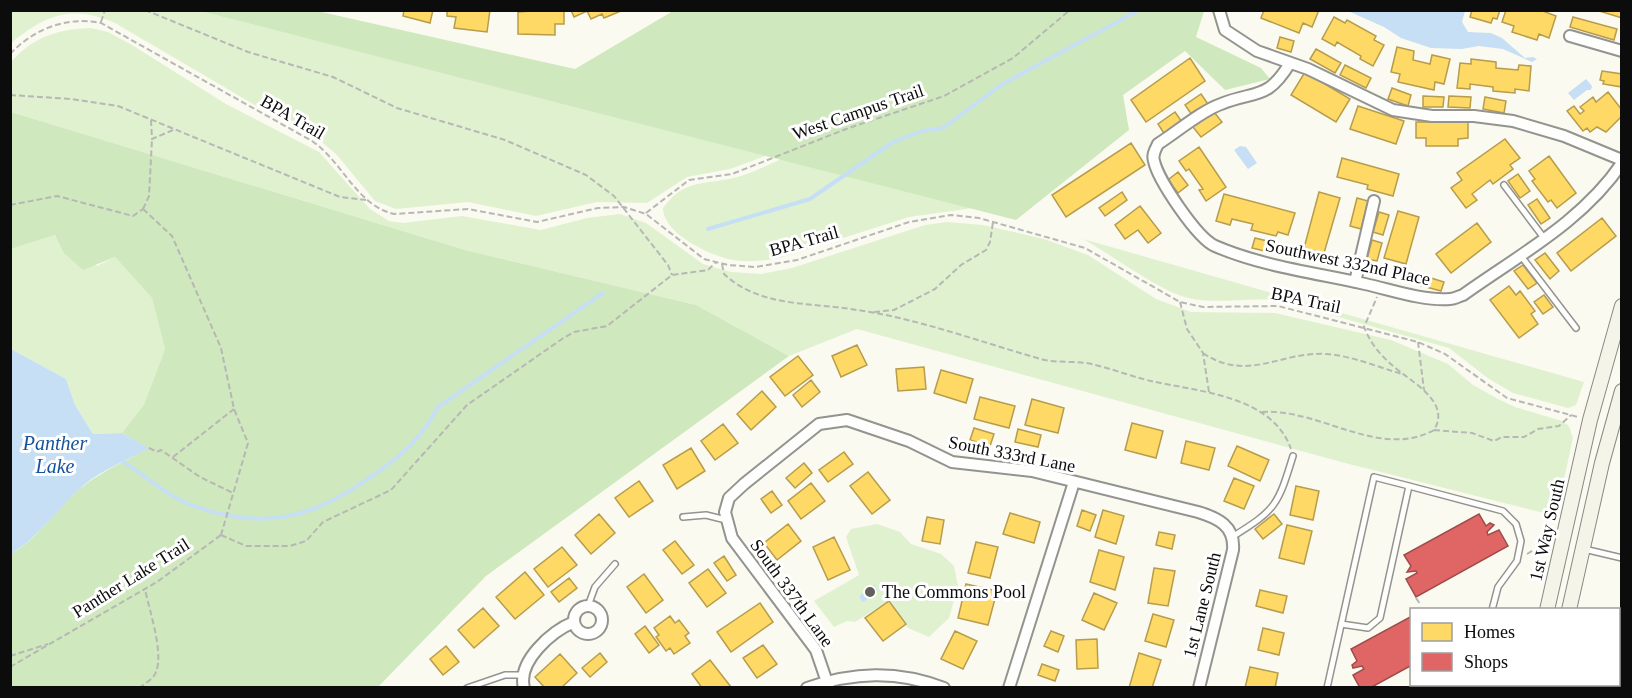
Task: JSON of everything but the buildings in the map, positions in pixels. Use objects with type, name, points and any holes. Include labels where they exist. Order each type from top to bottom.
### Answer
[{"type":"main road","name":"1st Way South","points":[[1548,608],[1582,457],[1622,306]]},
{"type":"main road","points":[[1569,608],[1602,463],[1622,391]]},
{"type":"street","points":[[1218,10],[1225,30],[1257,51],[1290,63],[1393,110],[1432,116],[1474,116],[1513,121],[1564,136],[1622,161]]},
{"type":"street","points":[[1570,36],[1622,51]]},
{"type":"street","name":"Southwest 332nd Place","points":[[1290,63],[1278,82],[1271,87],[1256,96],[1220,104],[1158,144],[1153,161],[1163,183],[1206,240],[1256,259],[1417,296],[1452,300],[1463,295],[1520,255],[1592,201],[1605,188],[1622,161]]},
{"type":"street","points":[[1354,282],[1374,201]]},
{"type":"street","name":"South 333rd Lane","points":[[726,520],[726,504],[744,484],[811,429],[835,420],[847,420],[879,429],[952,462],[1018,469],[1208,515],[1223,522],[1231,533]]},
{"type":"street","points":[[1009,687],[1074,482]]},
{"type":"street","name":"South 337th Lane","points":[[726,520],[732,537],[747,561],[811,642],[822,662],[828,684]]},
{"type":"street","name":"1st Lane South","points":[[1199,687],[1233,550],[1231,533]]},
{"type":"street","points":[[588,606],[601,613],[601,627],[593,633],[583,633],[574,622],[576,612],[588,606]]},
{"type":"street","points":[[524,687],[527,664],[537,650],[574,622]]},
{"type":"street","points":[[807,687],[864,674],[904,676],[944,687]]},
{"type":"lane","points":[[1504,185],[1544,238]]},
{"type":"lane","points":[[1520,255],[1576,328]]},
{"type":"lane","points":[[1231,533],[1262,519],[1275,505],[1293,456]]},
{"type":"lane","points":[[1327,687],[1374,477],[1503,511],[1519,528],[1521,541],[1517,561],[1498,587],[1492,608]]},
{"type":"lane","points":[[1341,624],[1368,628],[1380,618],[1409,486]]},
{"type":"lane","points":[[683,517],[705,515],[726,520]]},
{"type":"lane","points":[[1582,549],[1622,558]]},
{"type":"lane","points":[[588,606],[595,587],[615,564]]},
{"type":"lane","points":[[467,687],[505,675],[524,675]]},
{"type":"path","points":[[101,23],[105,10]]},
{"type":"path","points":[[146,10],[248,52],[333,77],[397,108],[505,140],[586,175],[614,196],[624,207],[668,265],[672,275]]},
{"type":"path","name":"West Campus Trail","points":[[645,214],[689,180],[732,174],[846,129],[944,96],[1013,58],[1070,10]]},
{"type":"path","name":"BPA Trail","points":[[10,54],[28,38],[48,27],[75,21],[101,23],[312,141],[328,154],[366,200],[384,212],[394,214],[468,209],[537,222],[598,208],[624,207],[645,214],[688,249],[716,262],[755,267],[778,265],[891,227],[931,218],[951,215],[993,222],[1085,248],[1180,302],[1203,307],[1278,306],[1418,342],[1445,354],[1507,398],[1576,417]]},
{"type":"path","points":[[10,95],[71,99],[118,106],[340,197],[366,200]]},
{"type":"path","points":[[10,205],[57,196],[133,216],[143,209],[149,196],[151,120]]},
{"type":"path","points":[[152,139],[160,133],[174,130]]},
{"type":"path","points":[[143,209],[172,236],[221,348],[234,409],[248,443],[221,536],[246,546],[290,546],[306,542],[323,522],[391,490],[467,405],[562,339],[574,332],[607,326],[672,275],[708,270],[716,262]]},
{"type":"path","points":[[872,313],[894,310],[935,289],[961,265],[986,250],[990,242],[993,222]]},
{"type":"path","points":[[722,264],[724,274],[752,294],[784,302],[872,313],[976,338],[1050,362],[1084,363],[1149,380],[1209,392],[1262,412],[1305,418],[1392,441],[1417,439],[1434,430],[1472,433],[1494,441],[1502,437],[1524,437],[1538,429],[1560,426],[1570,415]]},
{"type":"path","points":[[1381,288],[1364,327],[1375,347],[1424,391],[1437,409],[1439,417],[1434,430]]},
{"type":"path","points":[[1180,302],[1187,329],[1203,353],[1216,362],[1244,367],[1276,363],[1305,355],[1327,354],[1404,375]]},
{"type":"path","points":[[1418,342],[1424,391]]},
{"type":"path","points":[[1203,353],[1209,392]]},
{"type":"path","points":[[173,457],[234,409]]},
{"type":"path","points":[[1262,412],[1286,435],[1293,456]]},
{"type":"path","points":[[149,448],[157,452],[161,450],[200,477],[233,493]]},
{"type":"path","name":"Panther Lake Trail","points":[[10,667],[145,589],[221,536]]},
{"type":"path","points":[[1517,561],[1552,539],[1563,539]]},
{"type":"path","points":[[139,687],[151,679],[158,659],[145,589]]},
{"type":"path","points":[[1416,598],[1420,604]]},
{"type":"path","name":"Panther Lake Trail","points":[[10,657],[54,642]]},
{"type":"green space","points":[[11,11],[200,11],[768,155],[730,169],[687,177],[647,203],[597,202],[536,216],[468,202],[396,209],[375,201],[337,155],[310,132],[260,108],[115,23],[85,14],[60,15],[36,25],[11,43]]},
{"type":"green space","points":[[200,11],[317,11],[575,69],[673,11],[1204,11],[1196,37],[1261,68],[1270,79],[1225,90],[1185,51],[1123,95],[1129,130],[1016,220]]},
{"type":"green space","points":[[91,28],[108,32],[132,45],[226,104],[319,152],[370,209],[389,221],[403,223],[462,216],[541,230],[587,218],[620,214],[646,223],[703,264],[731,272],[761,274],[792,268],[925,225],[947,222],[983,225],[1044,239],[1088,255],[1156,299],[1191,312],[1275,313],[1391,340],[1448,364],[1473,385],[1498,399],[1515,407],[1562,421],[1569,426],[1573,438],[1556,516],[1345,463],[857,329],[789,356],[696,305],[465,250],[11,112],[11,62],[19,53],[47,36],[68,30]]},
{"type":"green space","points":[[11,112],[465,250],[696,305],[789,356],[486,576],[378,687],[11,687],[11,554],[41,530],[86,484],[148,448],[122,433],[144,405],[165,349],[152,298],[115,257],[83,270],[63,252],[55,235],[11,249]]},
{"type":"green space","points":[[781,159],[973,208],[909,217],[780,258],[754,261],[728,259],[698,247],[678,234],[665,217],[663,208],[686,188],[739,176]]},
{"type":"green space","points":[[55,235],[63,252],[97,266],[115,257],[152,298],[165,349],[144,406],[122,433],[93,434],[75,405],[66,379],[11,349],[11,249]]},
{"type":"green space","points":[[1083,239],[1584,382],[1576,405],[1568,408],[1513,393],[1489,379],[1449,348],[1281,301],[1258,299],[1211,301],[1188,298],[1163,288]]},
{"type":"green space","points":[[877,524],[900,532],[911,544],[941,554],[954,566],[958,586],[949,618],[929,637],[908,628],[890,600],[855,622],[847,621],[834,627],[814,601],[859,575],[846,537],[851,529]]},
{"type":"water","points":[[1348,11],[1465,11],[1462,22],[1468,32],[1491,33],[1502,38],[1525,58],[1537,59],[1532,62],[1503,49],[1479,46],[1462,49],[1431,48],[1401,38],[1384,27]]},
{"type":"water","points":[[1586,79],[1592,86],[1591,90],[1587,90],[1574,100],[1568,93]]},
{"type":"water","points":[[1240,146],[1246,147],[1257,163],[1248,169],[1234,150]]},
{"type":"water","name":"Panther Lake","points":[[11,349],[66,379],[75,405],[93,434],[122,433],[149,448],[84,485],[30,540],[11,554]]},
{"type":"water","name":"The Commons Pool","points":[[869,585],[875,585],[878,591],[863,602],[859,597]]},
{"type":"waterway","points":[[708,229],[810,199],[893,142],[922,131],[943,128],[1001,85],[1139,10]]},
{"type":"waterway","points":[[124,462],[172,496],[214,512],[261,519],[305,512],[326,504],[380,470],[416,439],[438,407],[603,293]]},
{"type":"place","name":"The Commons Pool","points":[[870,592]]}]
